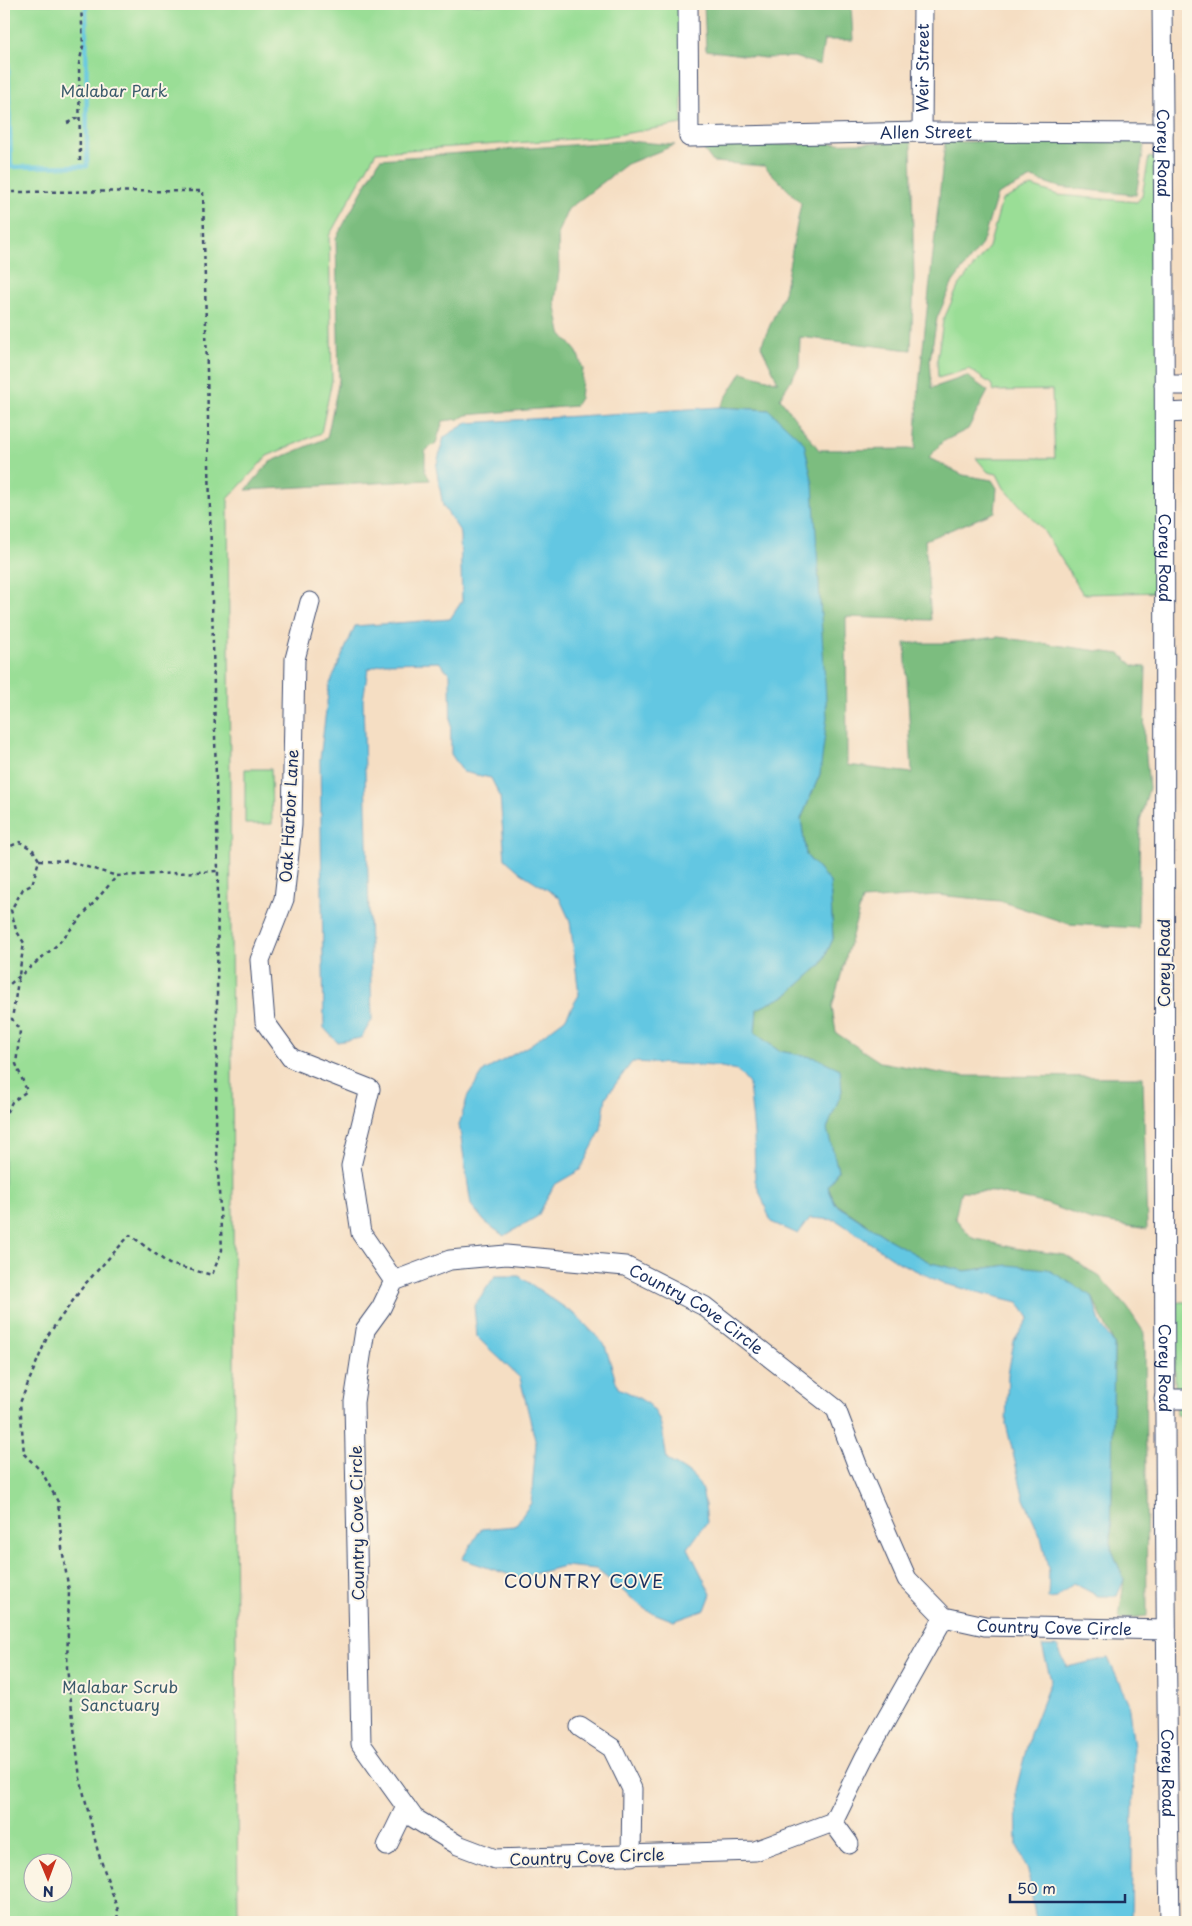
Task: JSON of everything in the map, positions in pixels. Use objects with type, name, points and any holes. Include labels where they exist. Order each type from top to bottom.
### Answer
[{"type":"street","name":"Allen Street","points":[[688,4],[689,137],[922,132],[1163,133]]},
{"type":"street","name":"Weir Street","points":[[922,132],[923,4]]},
{"type":"street","name":"Corey Road","points":[[1162,4],[1165,413],[1164,1399],[1170,1922]]},
{"type":"street","points":[[1164,385],[1188,384]]},
{"type":"street","points":[[1165,413],[1188,412]]},
{"type":"street","name":"Oak Harbor Lane","points":[[310,602],[295,659],[292,825],[284,899],[260,960],[265,1022],[291,1058],[370,1089],[351,1166],[361,1233],[394,1281]]},
{"type":"street","name":"Country Cove Circle","points":[[833,1822],[755,1852],[495,1859],[458,1845],[414,1818],[361,1744],[354,1402],[366,1330],[381,1308],[394,1281],[450,1260],[506,1255],[625,1266],[704,1306],[836,1410],[858,1467],[907,1579],[944,1617],[985,1626],[1166,1630]]},
{"type":"street","points":[[1164,1399],[1188,1399]]},
{"type":"street","points":[[849,1844],[833,1822],[865,1757],[944,1617]]},
{"type":"street","points":[[580,1727],[612,1748],[632,1789],[631,1856]]},
{"type":"street","points":[[387,1846],[406,1807]]},
{"type":"path","points":[[80,161],[79,64],[83,46],[81,4]]},
{"type":"path","points":[[67,123],[80,118]]},
{"type":"path","points":[[4,192],[203,191],[218,871],[216,1131],[222,1250],[212,1275],[170,1264],[130,1235],[86,1284],[48,1335],[20,1403],[24,1454],[42,1472],[58,1502],[62,1548],[69,1591],[66,1668],[80,1778],[98,1852],[118,1910],[117,1922]]},
{"type":"path","points":[[4,849],[20,842],[33,850],[40,860]]},
{"type":"path","points":[[40,860],[67,861],[118,876],[218,871]]},
{"type":"path","points":[[4,1118],[12,1102],[27,1090],[16,1064],[20,1032],[12,1019],[13,1001],[19,978],[24,943],[16,930],[12,910],[23,889],[32,884],[40,860]]},
{"type":"path","points":[[4,989],[57,945],[118,876]]},
{"type":"path","points":[[4,1490],[4,1510]]},
{"type":"green space","name":"Malabar Scrub Sanctuary","points":[[4,4],[681,4],[682,124],[605,137],[376,152],[329,236],[332,380],[321,433],[267,456],[228,499],[238,1922],[4,1922]]},
{"type":"green space","points":[[704,4],[851,4],[853,40],[824,40],[820,65],[794,57],[764,58],[706,50]]},
{"type":"green space","points":[[1145,140],[1136,195],[1059,187],[1032,178],[997,195],[982,244],[953,282],[937,318],[930,360],[932,388],[967,376],[988,391],[968,429],[942,442],[929,458],[963,475],[992,480],[997,488],[995,512],[925,540],[931,620],[846,617],[847,765],[912,773],[905,643],[947,643],[998,637],[1120,654],[1134,666],[1146,667],[1144,735],[1149,788],[1140,821],[1138,928],[1069,924],[1000,901],[937,895],[862,900],[832,1007],[836,1033],[880,1062],[957,1076],[1143,1077],[1147,1229],[1091,1220],[1047,1204],[995,1192],[961,1191],[955,1218],[972,1238],[1014,1248],[1065,1255],[1100,1277],[1127,1307],[1145,1334],[1147,1616],[1119,1619],[1124,1580],[1111,1548],[1114,1344],[1092,1296],[1008,1265],[965,1271],[931,1263],[890,1240],[835,1203],[828,1187],[838,1170],[826,1129],[842,1091],[817,1058],[779,1051],[755,1033],[757,1009],[787,995],[821,965],[833,939],[830,882],[806,855],[801,819],[820,774],[769,410],[720,407],[742,372],[778,382],[761,346],[784,293],[801,203],[764,166],[713,162],[701,146],[911,142],[914,279],[911,350],[800,337],[799,367],[780,398],[819,450],[915,449],[919,385],[945,142]]},
{"type":"green space","points":[[626,141],[675,145],[627,164],[568,209],[558,232],[559,272],[555,302],[561,333],[577,352],[583,369],[580,398],[575,406],[466,415],[459,419],[443,421],[436,443],[425,451],[425,471],[430,480],[246,490],[270,462],[327,438],[339,380],[336,238],[380,159]]},
{"type":"green space","points":[[1149,157],[1162,160],[1164,592],[1083,594],[1043,530],[1004,488],[997,474],[988,472],[976,458],[1055,458],[1052,390],[994,391],[991,384],[969,369],[938,378],[937,360],[943,321],[958,287],[989,247],[1002,200],[1032,186],[1058,195],[1137,202],[1142,196]]},
{"type":"green space","points":[[245,769],[271,769],[272,824],[245,824]]},
{"type":"green space","points":[[1173,1302],[1188,1302],[1188,1415],[1176,1415]]},
{"type":"water","points":[[720,407],[769,410],[804,443],[813,484],[827,717],[820,774],[801,819],[806,855],[830,882],[833,939],[821,965],[787,995],[757,1009],[755,1033],[779,1051],[817,1058],[840,1069],[842,1091],[827,1129],[838,1170],[828,1187],[835,1204],[890,1240],[931,1263],[965,1271],[1008,1265],[1047,1269],[1092,1296],[1101,1325],[1114,1344],[1111,1548],[1124,1580],[1117,1596],[1098,1596],[1073,1583],[1057,1598],[1048,1599],[1049,1572],[1041,1537],[1024,1499],[1006,1424],[1008,1374],[1014,1341],[1029,1318],[1018,1302],[945,1284],[900,1263],[836,1220],[810,1218],[798,1234],[771,1222],[755,1180],[754,1134],[749,1084],[737,1070],[716,1066],[632,1062],[606,1097],[601,1130],[580,1170],[554,1185],[538,1216],[504,1236],[485,1222],[471,1205],[459,1125],[468,1095],[484,1071],[530,1045],[565,1019],[579,995],[570,921],[559,897],[521,873],[505,859],[500,796],[491,778],[463,772],[451,754],[450,674],[439,662],[384,663],[368,669],[363,700],[372,1020],[361,1038],[337,1042],[324,1028],[320,759],[329,686],[355,626],[450,619],[462,601],[459,530],[443,506],[436,467],[444,437],[467,423]]},
{"type":"water","points":[[495,1276],[519,1276],[577,1316],[605,1345],[618,1388],[644,1401],[657,1415],[663,1433],[667,1460],[679,1466],[694,1478],[702,1490],[707,1522],[688,1548],[711,1594],[705,1610],[674,1621],[646,1610],[596,1569],[564,1566],[519,1578],[462,1559],[481,1529],[515,1526],[531,1503],[536,1444],[520,1378],[477,1337],[474,1306]]},
{"type":"water","points":[[1042,1646],[1057,1646],[1067,1667],[1108,1658],[1128,1702],[1134,1747],[1131,1922],[1036,1922],[1028,1871],[1017,1845],[1016,1790],[1030,1734],[1051,1680]]},
{"type":"waterway","points":[[6,4],[11,167],[87,166],[86,4]]},
{"type":"district","name":"COUNTRY COVE","points":[[584,1582]]},
{"type":"park label","name":"Malabar Park","points":[[114,91]]}]
